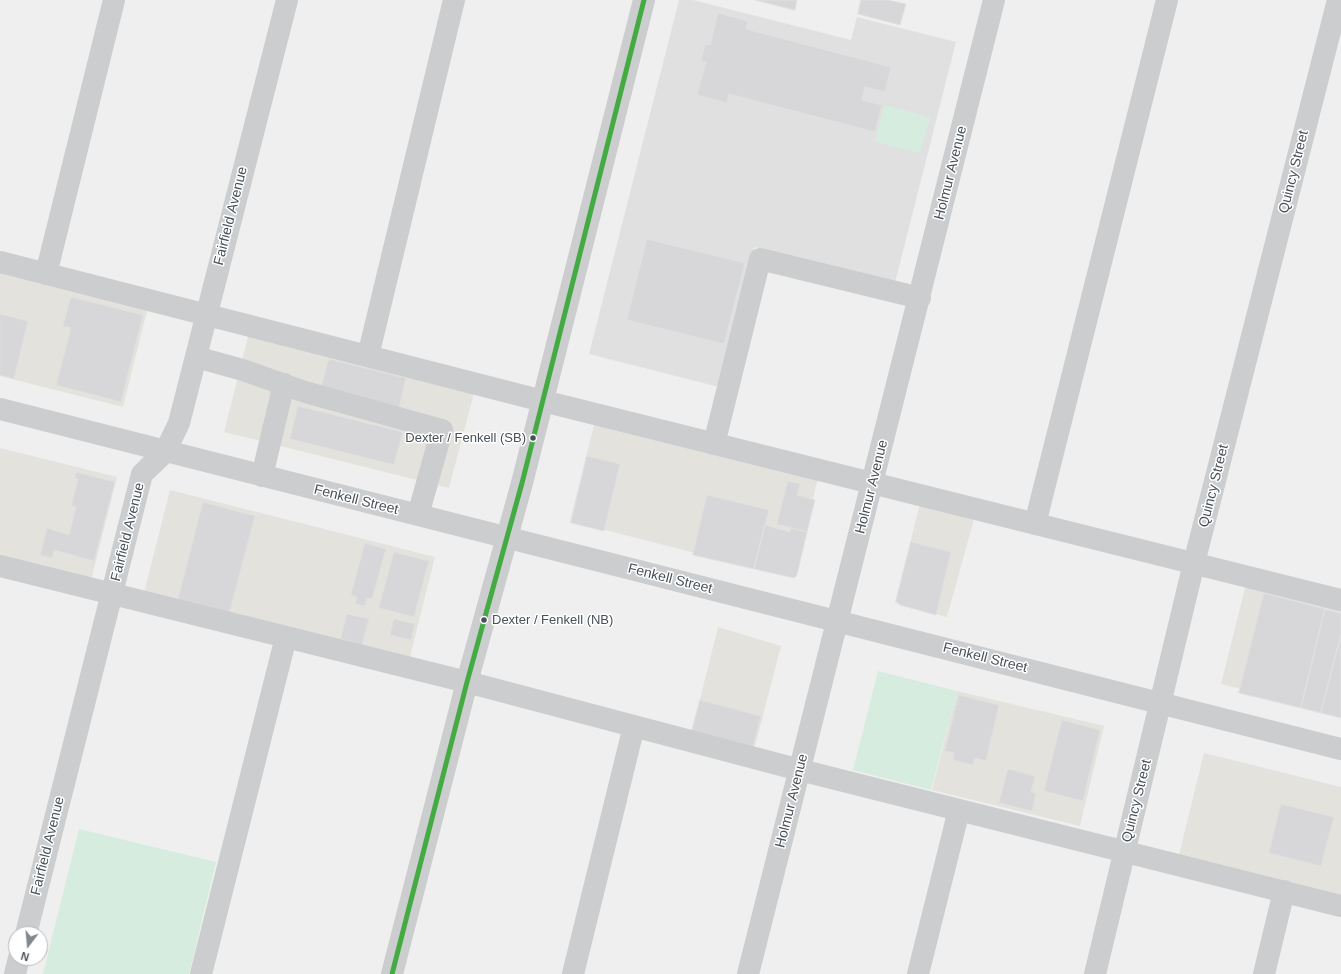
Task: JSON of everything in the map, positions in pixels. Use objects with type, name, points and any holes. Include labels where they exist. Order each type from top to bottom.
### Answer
[{"type":"street","points":[[46,274],[114,0]]},
{"type":"street","name":"Fairfield Avenue","points":[[28,926],[113,594],[142,474],[165,452],[179,423],[286,0]]},
{"type":"street","points":[[368,356],[454,0]]},
{"type":"street","points":[[392,974],[467,682],[543,401],[644,0]]},
{"type":"street","name":"Holmur Avenue","points":[[748,974],[920,298],[994,0]]},
{"type":"street","points":[[1035,524],[1167,0]]},
{"type":"street","name":"Quincy Street","points":[[1095,974],[1194,563],[1338,0]]},
{"type":"street","points":[[714,444],[760,258],[920,298]]},
{"type":"street","points":[[0,262],[543,401],[1341,600]]},
{"type":"street","points":[[196,357],[243,370],[305,392],[442,430],[418,515]]},
{"type":"street","points":[[262,476],[284,384]]},
{"type":"street","name":"Fenkell Street","points":[[0,409],[1341,749]]},
{"type":"street","points":[[0,566],[467,682],[800,770],[1341,906]]},
{"type":"street","points":[[201,974],[286,637]]},
{"type":"street","points":[[573,974],[634,726]]},
{"type":"street","points":[[918,974],[959,810]]},
{"type":"street","points":[[1264,974],[1284,891]]},
{"type":"shaded area","points":[[679,0],[693,0],[851,40],[857,17],[956,42],[895,283],[754,247],[719,387],[589,354]]},
{"type":"shaded area","points":[[0,270],[148,307],[123,407],[0,376]]},
{"type":"shaded area","points":[[249,333],[475,389],[449,488],[224,432]]},
{"type":"shaded area","points":[[595,421],[818,478],[793,578],[570,521]]},
{"type":"shaded area","points":[[0,448],[117,477],[91,580],[0,557]]},
{"type":"shaded area","points":[[170,490],[435,557],[409,661],[144,593]]},
{"type":"shaded area","points":[[920,504],[974,519],[947,617],[895,603]]},
{"type":"shaded area","points":[[1246,584],[1341,608],[1341,715],[1221,684]]},
{"type":"shaded area","points":[[718,627],[781,646],[755,746],[692,731]]},
{"type":"shaded area","points":[[957,691],[1104,726],[1080,826],[932,790]]},
{"type":"shaded area","points":[[1204,753],[1341,787],[1341,896],[1179,855]]},
{"type":"green space","points":[[884,105],[930,117],[920,153],[875,142]]},
{"type":"green space","points":[[878,671],[957,691],[931,790],[853,770]]},
{"type":"green space","points":[[79,829],[216,862],[189,974],[43,974],[45,966],[48,966],[48,954]]},
{"type":"building","points":[[755,0],[797,0],[795,10]]},
{"type":"building","points":[[861,0],[888,0],[906,4],[900,25],[858,14]]},
{"type":"building","points":[[718,13],[748,21],[746,29],[891,67],[885,92],[865,87],[862,100],[882,105],[875,132],[729,94],[727,103],[697,95],[706,62],[701,61],[705,44],[710,45]]},
{"type":"building","points":[[647,239],[745,263],[724,344],[627,320]]},
{"type":"building","points":[[71,297],[143,315],[121,402],[56,385],[71,328],[63,326]]},
{"type":"building","points":[[0,314],[28,321],[14,379],[0,375]]},
{"type":"building","points":[[329,359],[406,378],[398,412],[320,392]]},
{"type":"building","points":[[298,406],[403,432],[394,465],[290,439]]},
{"type":"building","points":[[587,456],[620,464],[604,531],[571,523]]},
{"type":"building","points":[[76,472],[115,482],[94,561],[54,550],[52,558],[40,555],[47,528],[69,535],[76,507],[71,506],[78,479],[75,478]]},
{"type":"building","points":[[788,481],[800,484],[797,495],[815,500],[807,532],[777,524]]},
{"type":"building","points":[[707,495],[769,510],[754,569],[693,555]]},
{"type":"building","points":[[203,502],[255,516],[228,618],[177,604]]},
{"type":"building","points":[[765,525],[790,532],[791,528],[807,532],[797,575],[794,578],[754,569]]},
{"type":"building","points":[[911,542],[951,552],[936,615],[900,605],[896,601]]},
{"type":"building","points":[[365,543],[386,549],[372,599],[367,598],[365,606],[355,604],[357,597],[351,595]]},
{"type":"building","points":[[394,552],[429,561],[414,617],[379,608]]},
{"type":"building","points":[[1264,593],[1325,609],[1301,708],[1239,693]]},
{"type":"building","points":[[1325,609],[1341,613],[1341,634],[1321,713],[1301,708]]},
{"type":"building","points":[[347,614],[369,619],[362,645],[341,639]]},
{"type":"building","points":[[394,619],[415,624],[411,640],[390,635]]},
{"type":"building","points":[[1341,634],[1341,718],[1321,713]]},
{"type":"building","points":[[959,695],[999,705],[986,761],[975,758],[973,765],[953,760],[954,753],[945,751]]},
{"type":"building","points":[[700,700],[761,716],[753,747],[692,731]]},
{"type":"building","points":[[1062,720],[1100,730],[1083,801],[1044,791]]},
{"type":"building","points":[[1008,769],[1035,776],[1031,792],[1036,793],[1032,811],[999,803]]},
{"type":"building","points":[[1281,804],[1334,817],[1321,866],[1269,853]]},
{"type":"transit line","points":[[392,974],[467,682],[522,483],[644,0]]},
{"type":"place","name":"Dexter / Fenkell (SB)","points":[[533,438]]},
{"type":"place","name":"Dexter / Fenkell (NB)","points":[[484,620]]}]
